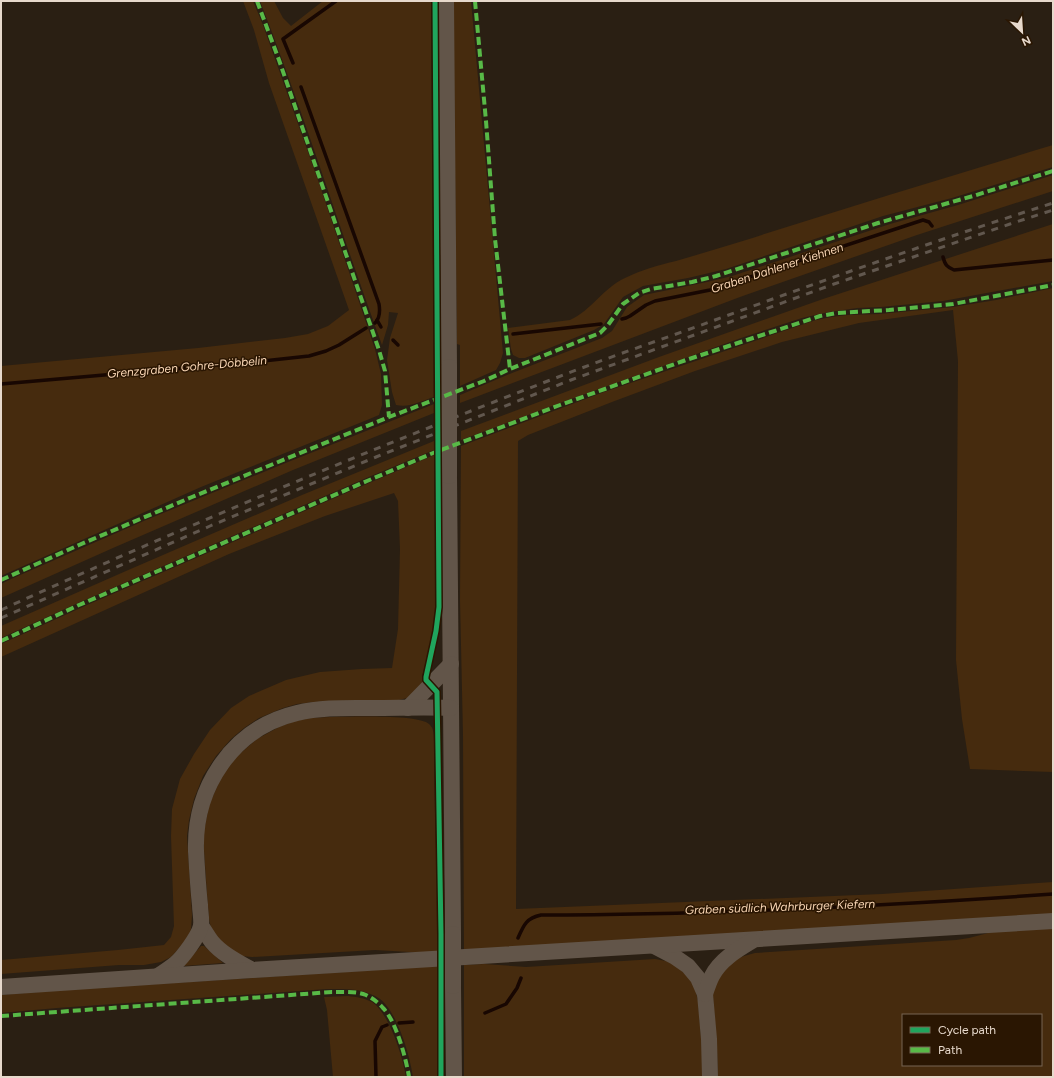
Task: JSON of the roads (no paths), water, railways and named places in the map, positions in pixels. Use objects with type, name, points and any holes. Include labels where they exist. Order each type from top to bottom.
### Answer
[{"type":"main road","points":[[446,1],[454,1077]]},
{"type":"main road","points":[[408,708],[451,664]]},
{"type":"main road","points":[[157,976],[176,963],[194,940],[201,926],[196,849],[196,832],[199,815],[206,792],[212,779],[233,750],[244,740],[266,725],[297,713],[316,710],[451,708]]},
{"type":"main road","points":[[1,987],[252,970],[1053,921]]},
{"type":"main road","points":[[201,926],[212,942],[220,950],[252,970]]},
{"type":"main road","points":[[705,994],[713,975],[720,964],[732,953],[754,940]]},
{"type":"main road","points":[[654,946],[676,957],[688,966],[698,978],[705,994],[710,1077]]},
{"type":"waterway","name":"Grenzgraben Gohre-Döbbelin","points":[[293,63],[283,39],[336,1]]},
{"type":"waterway","name":"Grenzgraben Gohre-Döbbelin","points":[[301,87],[379,304],[379,316],[375,323]]},
{"type":"waterway","name":"Graben Dahlener Kiehnen","points":[[622,319],[655,301],[710,290],[923,220],[929,222],[932,226]]},
{"type":"waterway","name":"Graben Dahlener Kiehnen","points":[[943,257],[947,265],[954,270],[1053,260]]},
{"type":"waterway","name":"Grenzgraben Gohre-Döbbelin","points":[[377,320],[381,327]]},
{"type":"waterway","name":"Graben Dahlener Kiehnen","points":[[513,334],[601,324]]},
{"type":"waterway","name":"Grenzgraben Gohre-Döbbelin","points":[[1,384],[309,356],[339,345],[366,328]]},
{"type":"waterway","name":"Graben Dahlener Kiehnen","points":[[393,340],[398,345]]},
{"type":"waterway","name":"Graben südlich Wahrburger Kiefern","points":[[518,938],[526,922],[541,915],[733,912],[1053,894]]},
{"type":"waterway","name":"Graben südlich Wahrburger Kiefern","points":[[485,1013],[506,1004],[517,988],[521,978]]},
{"type":"waterway","name":"Graben südlich Wahrburger Kiefern","points":[[399,1023],[413,1022]]},
{"type":"waterway","name":"Graben südlich Wahrburger Kiefern","points":[[376,1077],[375,1041],[382,1027],[387,1025]]},
{"type":"railway","points":[[1,610],[211,517],[566,374],[841,274],[1053,203]]},
{"type":"railway","points":[[1,618],[210,526],[376,457],[571,380],[834,284],[1053,210]]}]
